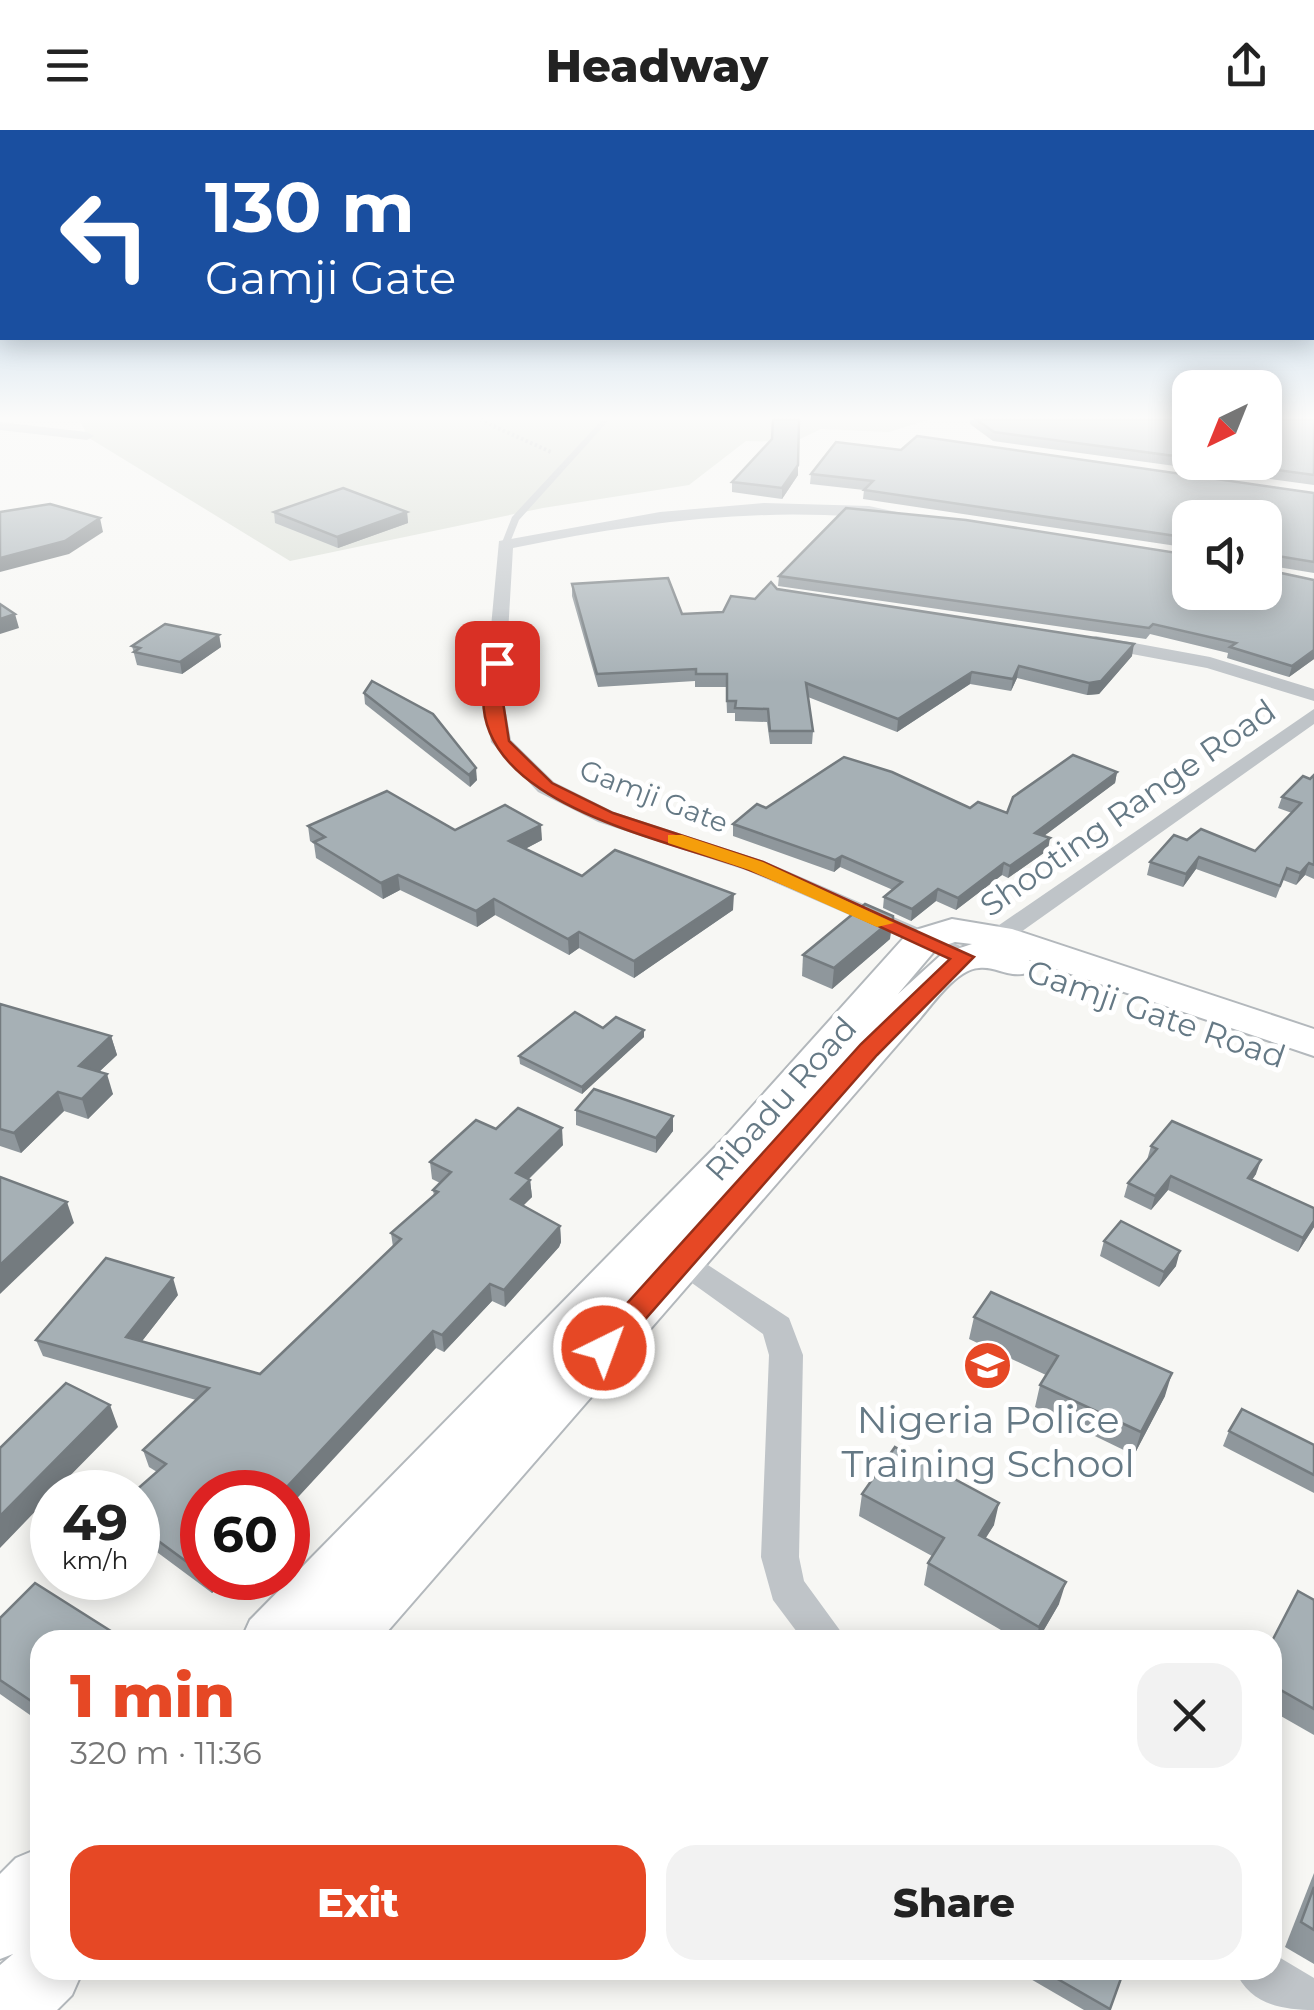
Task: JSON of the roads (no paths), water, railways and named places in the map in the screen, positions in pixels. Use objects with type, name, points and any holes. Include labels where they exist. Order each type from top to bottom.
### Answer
[{"type":"main road","points":[[351,1630],[869,1050],[973,950],[1314,1042]]},
{"type":"main road","name":"Gamji Gate Road","points":[[973,950],[1314,1068]]},
{"type":"main road","name":"Ribadu Road","points":[[281,1630],[739,1150],[973,950]]},
{"type":"main road","points":[[0,1924],[30,1892]]},
{"type":"main road","points":[[5,2010],[36,1980]]},
{"type":"street","points":[[505,545],[620,521],[732,508]]},
{"type":"street","points":[[832,508],[866,508],[942,522]]},
{"type":"street","name":"Gamji Gate","points":[[505,545],[494,702],[500,742],[546,786],[606,817],[756,866],[973,950]]},
{"type":"street","points":[[1075,638],[1172,654],[1314,695]]},
{"type":"street","name":"Shooting Range Road","points":[[973,950],[1314,715]]},
{"type":"street","points":[[682,1260],[777,1327],[786,1355],[780,1557],[786,1588],[819,1630]]},
{"type":"street","points":[[1274,1980],[1314,2004]]},
{"type":"lane","name":"Gamji Gate","points":[[505,545],[515,519],[526,508]]},
{"type":"place","name":"Nigeria Police Training School","points":[[988,1366]]}]
